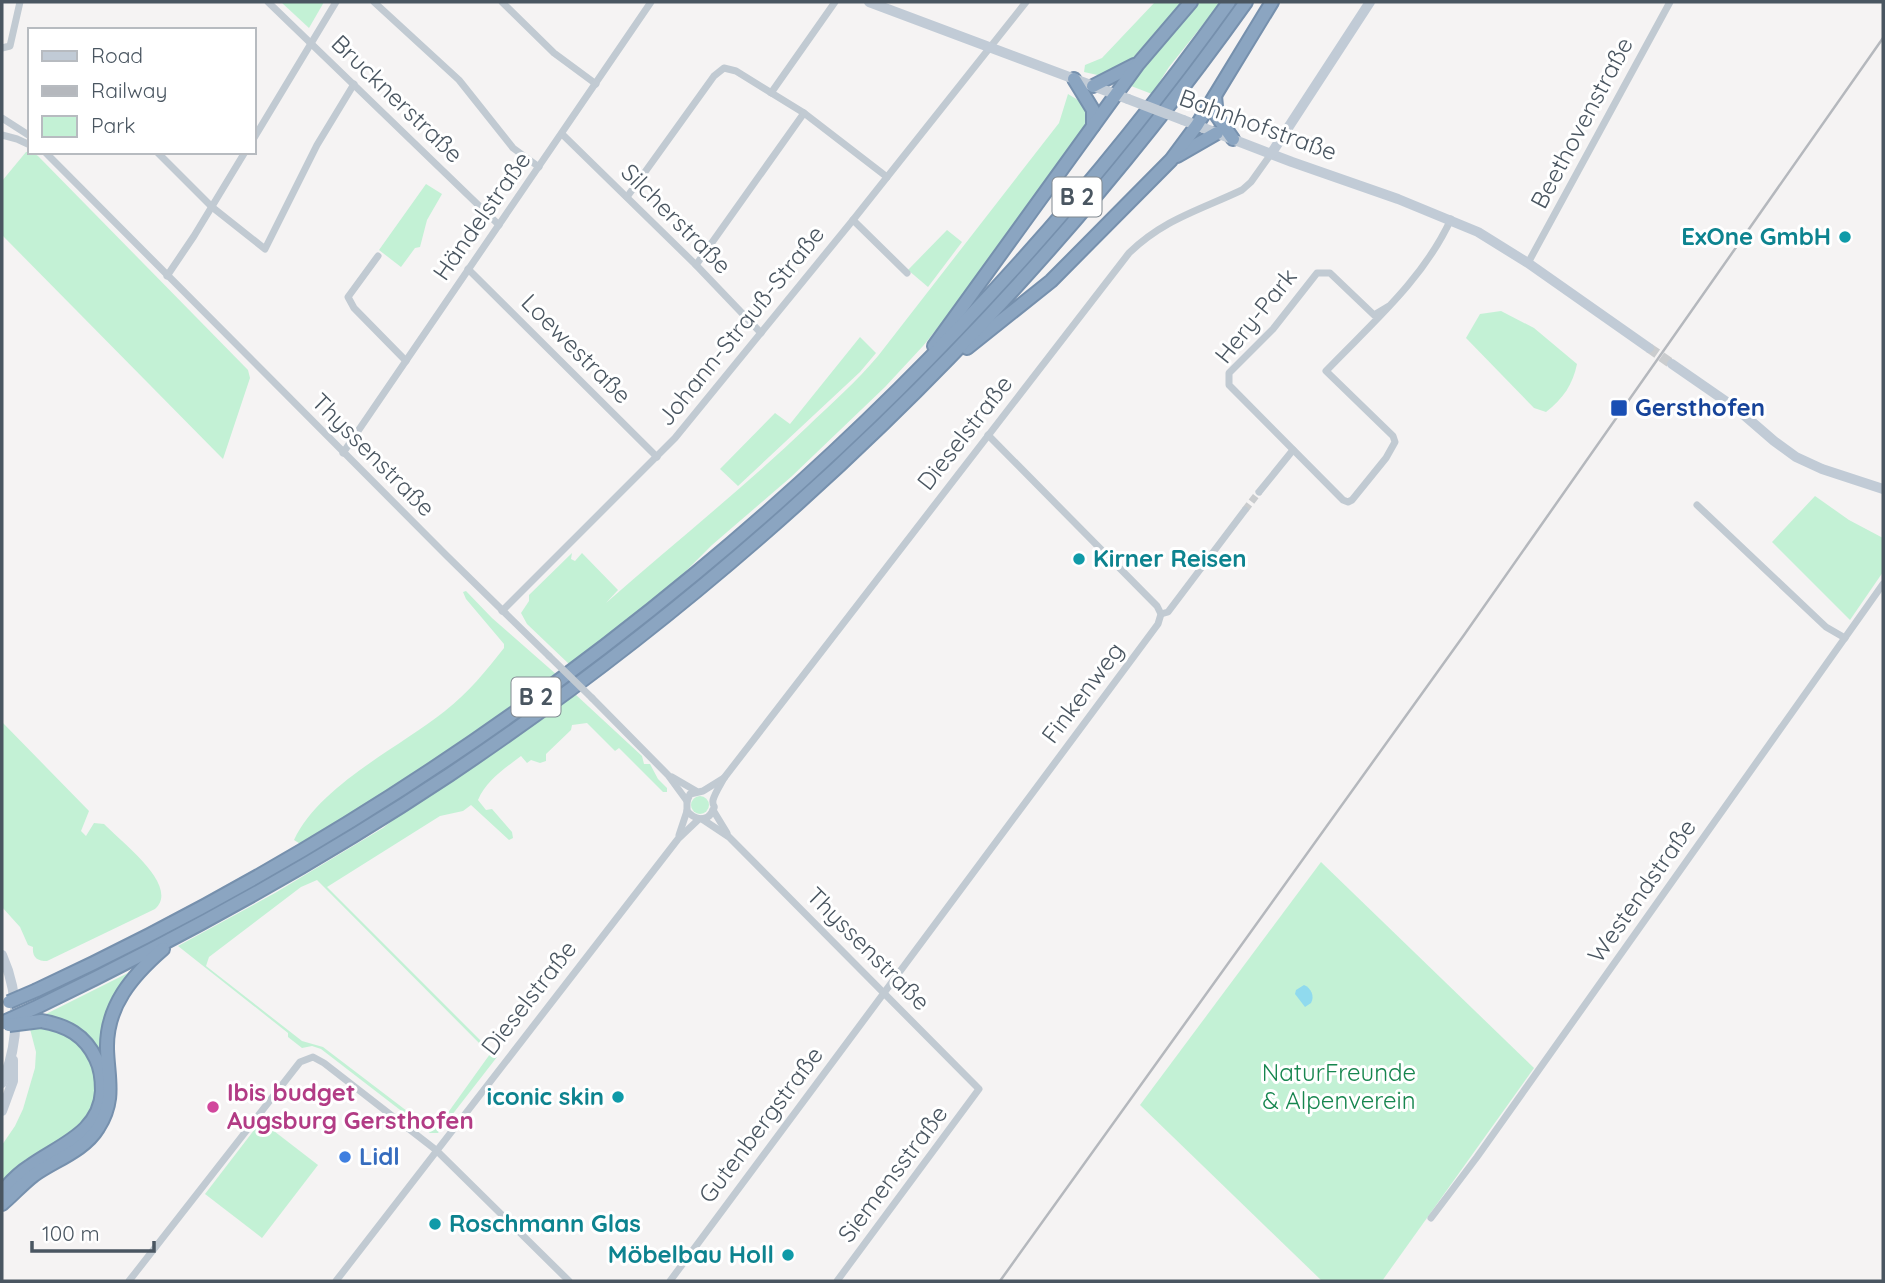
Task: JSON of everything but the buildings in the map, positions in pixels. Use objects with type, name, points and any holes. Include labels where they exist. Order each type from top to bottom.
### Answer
[{"type":"highway","points":[[910,379],[1093,127],[1122,97],[1138,64],[1191,2]]},
{"type":"highway","name":"B 2","points":[[4,1004],[161,930],[257,878],[392,796],[499,724],[597,653],[700,571],[803,481],[910,379],[991,295],[1073,202],[1151,107],[1230,2]]},
{"type":"highway","name":"B 2","points":[[2,1025],[179,935],[288,875],[400,806],[596,671],[772,527],[941,366],[1027,275],[1109,180],[1246,2]]},
{"type":"highway","points":[[941,366],[1036,296],[1171,160],[1215,96],[1272,2]]},
{"type":"highway","points":[[1093,86],[1138,64]]},
{"type":"highway","points":[[1074,79],[1093,110],[1093,127]]},
{"type":"highway","points":[[1215,96],[1217,116],[1233,139]]},
{"type":"highway","points":[[1171,160],[1217,133]]},
{"type":"highway","points":[[3,1201],[31,1177],[80,1147],[99,1127],[108,1106],[110,1091],[107,1040],[115,1007],[138,972],[179,935]]},
{"type":"highway","points":[[2,1025],[41,1021],[69,1029],[90,1048],[101,1075],[101,1101],[90,1124],[80,1135],[27,1167],[3,1201]]},
{"type":"main road","name":"Bahnhofstraße","points":[[869,2],[1451,219],[1478,232],[1528,263],[1649,348]]},
{"type":"main road","points":[[1271,153],[1370,2]]},
{"type":"main road","points":[[1672,364],[1737,409],[1788,452],[1822,468],[1880,489]]},
{"type":"main road","points":[[2,955],[15,1004],[12,1052],[2,1083]]},
{"type":"main road","points":[[2,1068],[12,1052]]},
{"type":"main road","points":[[2,1111],[13,1081],[12,1052]]},
{"type":"street","points":[[2,48],[10,46],[20,2]]},
{"type":"street","name":"Brucknerstraße","points":[[268,2],[499,225]]},
{"type":"street","points":[[256,135],[336,2]]},
{"type":"street","points":[[374,2],[459,80],[513,148],[539,167]]},
{"type":"street","points":[[502,2],[554,53],[596,83]]},
{"type":"street","name":"Händelstraße","points":[[343,453],[651,2]]},
{"type":"street","points":[[771,93],[835,2]]},
{"type":"street","name":"Johann-Strauß-Straße","points":[[502,611],[675,438],[1026,2]]},
{"type":"street","name":"Beethovenstraße","points":[[1528,263],[1670,2]]},
{"type":"street","points":[[627,197],[715,76],[724,68],[733,69],[804,114],[887,177]]},
{"type":"street","points":[[159,154],[212,206],[265,248],[302,173],[354,84]]},
{"type":"street","points":[[696,265],[804,114]]},
{"type":"street","points":[[2,118],[28,134]]},
{"type":"street","name":"Silcherstraße","points":[[562,134],[696,265],[761,333]]},
{"type":"street","points":[[2,135],[28,144]]},
{"type":"street","name":"Dieselstraße","points":[[336,1281],[678,839],[700,819],[709,816],[713,810],[713,800],[724,778],[1129,253],[1147,235],[1165,224],[1242,190],[1251,182],[1271,153]]},
{"type":"street","name":"Thyssenstraße","points":[[44,154],[592,698],[668,775],[687,800]]},
{"type":"street","points":[[167,276],[244,154]]},
{"type":"street","name":"Hery-Park","points":[[1389,306],[1374,315],[1335,277],[1320,272],[1273,329],[1229,373],[1229,385],[1348,502],[1394,447],[1395,442],[1393,436],[1326,370],[1389,306],[1426,264],[1440,244],[1451,219]]},
{"type":"street","points":[[853,220],[907,273]]},
{"type":"street","points":[[378,256],[348,297],[354,308],[406,361]]},
{"type":"street","name":"Loewestraße","points":[[468,269],[657,457]]},
{"type":"street","points":[[988,435],[1157,606],[1161,614],[1168,612],[1245,510]]},
{"type":"street","points":[[1259,492],[1293,450]]},
{"type":"street","points":[[1697,505],[1826,627],[1845,638]]},
{"type":"street","name":"Westendstraße","points":[[1431,1218],[1883,584]]},
{"type":"street","name":"Finkenweg","points":[[884,993],[1158,624],[1161,614]]},
{"type":"street","name":"Thyssenstraße","points":[[668,775],[700,791]]},
{"type":"street","name":"Dieselstraße","points":[[678,839],[687,811],[687,800],[724,778]]},
{"type":"street","points":[[700,791],[709,794],[713,800]]},
{"type":"street","name":"Thyssenstraße","points":[[713,810],[729,836],[979,1089]]},
{"type":"street","points":[[687,811],[700,819]]},
{"type":"street","name":"Thyssenstraße","points":[[700,819],[729,836]]},
{"type":"street","name":"Gutenbergstraße","points":[[670,1281],[884,993]]},
{"type":"street","points":[[129,1281],[300,1062],[313,1057],[436,1150],[569,1281]]},
{"type":"street","name":"Siemensstraße","points":[[837,1281],[979,1089]]},
{"type":"green space","points":[[281,2],[324,2],[309,28]]},
{"type":"green space","points":[[1155,2],[1183,2],[1130,61],[1102,76],[1084,72],[1085,65],[1102,58]]},
{"type":"green space","points":[[1197,2],[1221,2],[1169,67],[1152,94],[1131,86],[1130,83]]},
{"type":"green space","points":[[1068,94],[1088,106],[1088,124],[960,300],[923,346],[885,387],[791,477],[712,545],[676,581],[570,665],[527,624],[521,613],[529,601],[529,595],[572,553],[571,559],[575,561],[582,553],[618,590],[606,603],[782,450],[878,356],[1059,123]]},
{"type":"green space","points":[[26,152],[38,156],[248,370],[250,378],[223,459],[2,235],[2,181]]},
{"type":"green space","points":[[426,184],[442,194],[427,220],[420,247],[415,248],[401,267],[379,250]]},
{"type":"green space","points":[[947,230],[962,242],[928,287],[908,270]]},
{"type":"green space","points":[[1501,311],[1534,328],[1577,364],[1566,391],[1546,412],[1534,408],[1466,338],[1480,314]]},
{"type":"green space","points":[[860,337],[876,353],[860,372],[738,486],[720,469],[775,413],[790,424]]},
{"type":"green space","points":[[1815,496],[1849,520],[1883,538],[1883,572],[1850,620],[1772,542]]},
{"type":"green space","points":[[466,591],[492,618],[557,675],[335,825],[302,845],[294,840],[306,820],[322,802],[361,769],[453,704],[504,648],[504,644],[466,599],[463,592]]},
{"type":"green space","points":[[575,694],[642,756],[644,764],[650,764],[667,792],[663,792],[619,748],[615,751],[587,723],[572,725],[571,730],[546,754],[546,761],[540,763],[531,760],[527,763],[521,756],[496,776],[481,793],[478,800],[486,810],[492,809],[512,832],[513,838],[509,840],[471,805],[463,811],[440,816],[327,887],[497,1057],[438,1133],[430,1133],[321,1049],[312,1046],[302,1048],[288,1037],[288,1033],[178,946],[275,893],[383,828],[408,808]],"holes":[[[317,880],[490,1054],[442,1121],[436,1125],[424,1124],[323,1047],[302,1041],[206,966],[209,957],[301,887]]]},
{"type":"green space","points":[[2,722],[89,811],[81,831],[86,836],[94,823],[104,824],[145,864],[155,876],[160,888],[161,899],[155,909],[47,961],[36,958],[33,947],[28,945],[20,927],[2,907]]},
{"type":"green space","points":[[700,796],[706,799],[709,805],[706,811],[700,814],[694,811],[691,805],[694,799]]},
{"type":"green space","name":"NaturFreunde & Alpenverein","points":[[1321,862],[1534,1068],[1382,1281],[1322,1281],[1140,1105]]},
{"type":"green space","points":[[132,971],[117,993],[104,1060],[96,1051],[42,1016]]},
{"type":"green space","points":[[44,1025],[76,1040],[93,1062],[97,1087],[92,1110],[80,1128],[2,1185],[2,1145],[23,1109],[35,1068],[36,1052],[30,1029],[42,1029]]},
{"type":"green space","points":[[261,1121],[318,1165],[262,1238],[205,1194]]},
{"type":"water","points":[[1304,985],[1313,998],[1305,1007],[1295,994],[1296,990]]},
{"type":"tunnel","points":[[1649,348],[1672,364]]},
{"type":"tunnel","points":[[1245,510],[1259,492]]},
{"type":"railway","points":[[1000,1281],[1464,635],[1883,38]]},
{"type":"place","name":"ExOne GmbH","points":[[1845,237]]},
{"type":"place","name":"Gersthofen","points":[[1619,408]]},
{"type":"place","name":"Kirner Reisen","points":[[1079,559]]},
{"type":"place","name":"iconic skin","points":[[618,1097]]},
{"type":"place","name":"Ibis budget Augsburg Gersthofen","points":[[213,1107]]},
{"type":"place","name":"Lidl","points":[[345,1157]]},
{"type":"place","name":"Roschmann Glas","points":[[435,1224]]},
{"type":"place","name":"Möbelbau Holl","points":[[788,1255]]}]
